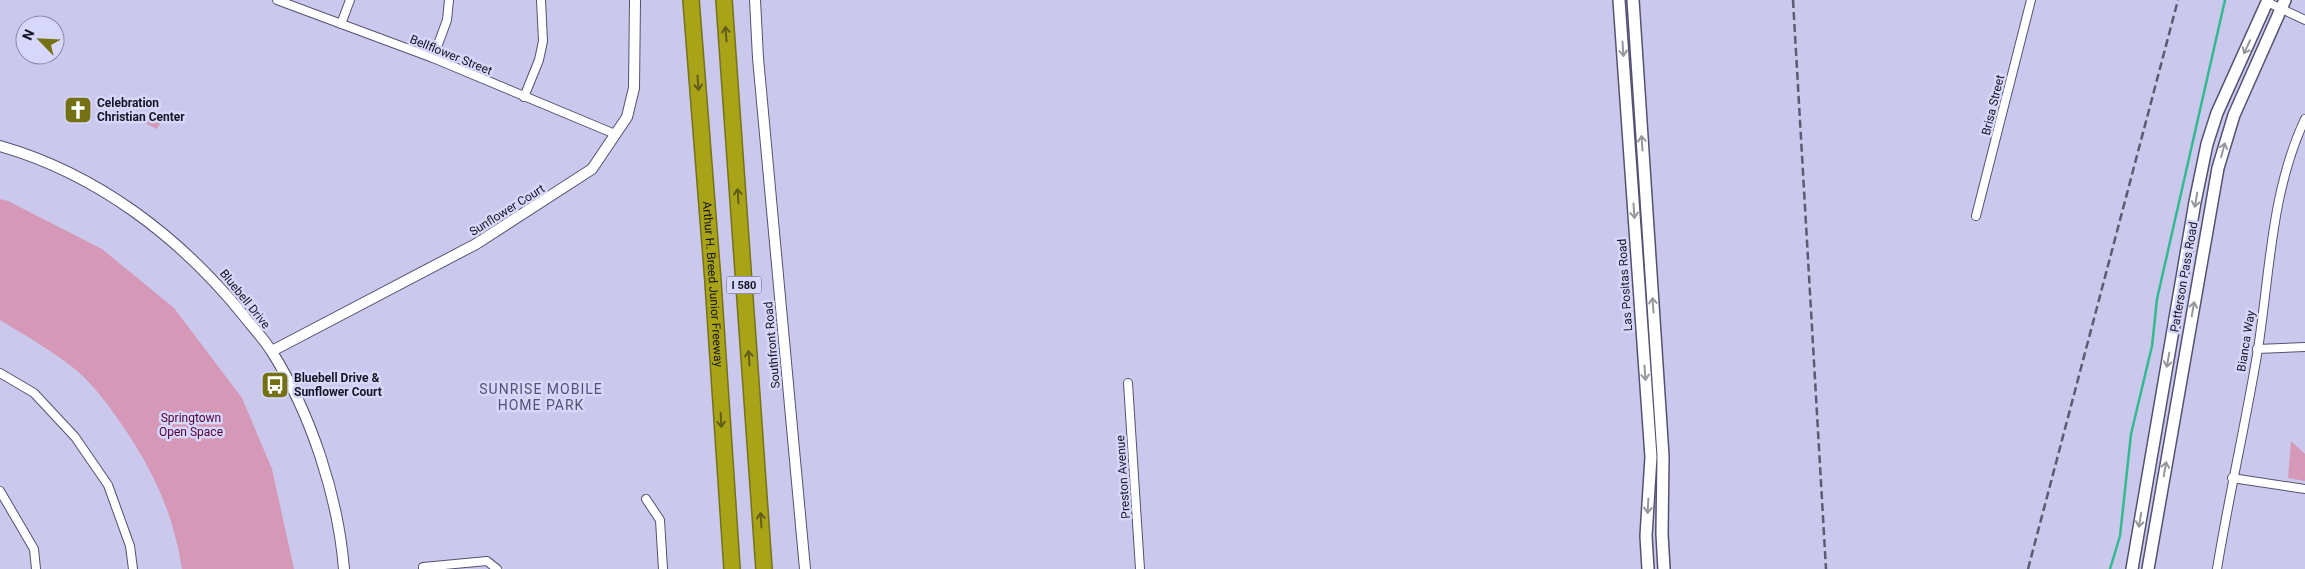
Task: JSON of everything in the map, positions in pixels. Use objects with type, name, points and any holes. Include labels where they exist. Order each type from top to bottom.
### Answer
[{"type":"highway","name":"Arthur H. Breed Junior Freeway","points":[[691,0],[713,282],[732,569]]},
{"type":"highway","name":"I 580","points":[[724,0],[764,569]]},
{"type":"highway","points":[[724,569],[726,488]]},
{"type":"main road","name":"Las Positas Road","points":[[1619,0],[1651,457],[1646,536],[1648,569]]},
{"type":"main road","points":[[1633,0],[1663,456],[1662,534],[1664,569]]},
{"type":"main road","name":"Patterson Pass Road","points":[[2132,569],[2205,153],[2221,104],[2267,1]]},
{"type":"main road","name":"Patterson Pass Road","points":[[2148,569],[2218,168],[2234,115],[2283,4]]},
{"type":"street","name":"Bellflower Street","points":[[277,0],[433,58],[524,98],[615,134]]},
{"type":"street","points":[[341,24],[350,0]]},
{"type":"street","points":[[433,58],[447,20],[449,0]]},
{"type":"street","points":[[524,98],[539,60],[543,41],[542,0]]},
{"type":"street","name":"Sunflower Court","points":[[272,351],[476,244],[592,169],[627,117],[634,88],[635,0]]},
{"type":"street","name":"Southfront Road","points":[[755,0],[758,58],[805,569]]},
{"type":"street","name":"Brisa Street","points":[[1976,216],[2032,0]]},
{"type":"street","points":[[2267,1],[2283,4],[2305,20]]},
{"type":"street","name":"Bianca Way","points":[[2217,569],[2232,478],[2258,349],[2277,206],[2286,169],[2301,136],[2305,119]]},
{"type":"street","name":"Bluebell Drive","points":[[0,146],[36,158],[87,182],[177,244],[208,274],[272,351],[302,411],[325,473],[333,501],[344,569]]},
{"type":"street","points":[[2258,349],[2305,347]]},
{"type":"street","points":[[0,373],[34,393],[76,437],[108,486],[130,546],[133,569]]},
{"type":"street","name":"Preston Avenue","points":[[1128,383],[1140,569]]},
{"type":"street","points":[[2232,478],[2305,489]]},
{"type":"street","points":[[0,490],[34,549],[36,569]]},
{"type":"street","points":[[646,499],[660,520],[663,569]]},
{"type":"street","points":[[424,569],[423,566],[488,561],[497,569]]},
{"type":"green space","points":[[151,112],[163,118],[157,129],[145,123]]},
{"type":"green space","name":"Springtown Open Space","points":[[0,199],[8,201],[102,249],[174,308],[242,398],[272,469],[294,569],[182,569],[174,530],[161,495],[145,462],[114,413],[76,370],[49,350],[0,320]]},
{"type":"green space","points":[[2291,441],[2305,454],[2305,481],[2288,478]]},
{"type":"waterway","points":[[2110,569],[2120,536],[2131,434],[2152,346],[2157,299],[2225,0]]},
{"type":"railway","points":[[1793,0],[1826,569]]},
{"type":"railway","points":[[2028,569],[2178,0]]},
{"type":"place","name":"Celebration Christian Center","points":[[78,110]]},
{"type":"place","name":"Bluebell Drive & Sunflower Court","points":[[275,385]]},
{"type":"district","name":"SUNRISE MOBILE HOME PARK","points":[[541,398]]}]
